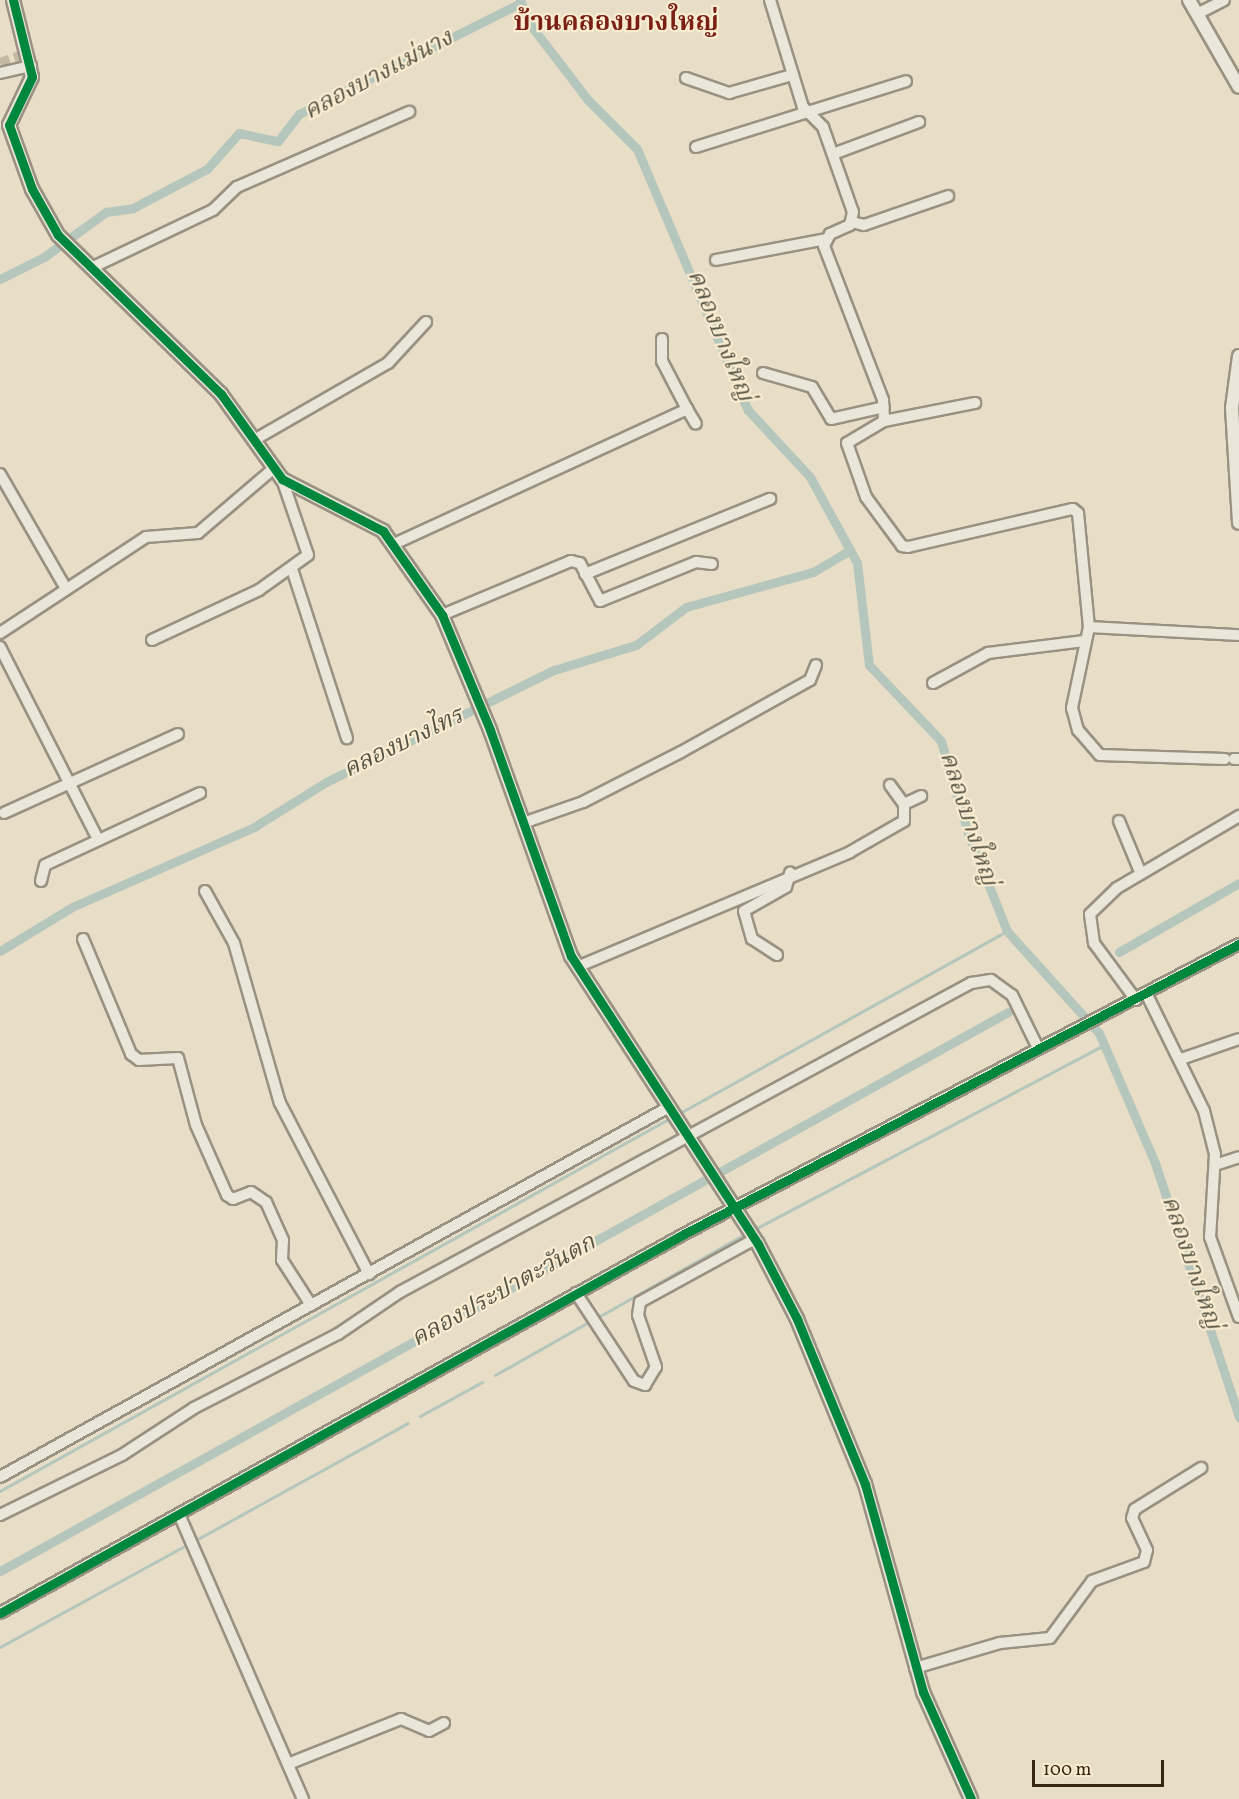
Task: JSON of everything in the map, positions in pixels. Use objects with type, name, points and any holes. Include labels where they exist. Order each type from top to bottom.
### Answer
[{"type":"street","points":[[13,0],[31,66],[31,83],[9,125],[32,189],[58,235],[221,394],[282,479],[371,521],[394,544],[442,615],[477,696],[577,968],[752,1234],[796,1319],[865,1484],[915,1668],[970,1799]]},
{"type":"street","points":[[770,0],[792,75],[807,112],[823,127],[833,154],[852,222]]},
{"type":"street","points":[[1189,0],[1239,87]]},
{"type":"street","points":[[1197,14],[1224,0]]},
{"type":"street","points":[[0,73],[31,66]]},
{"type":"street","points":[[686,78],[729,93],[792,75]]},
{"type":"street","points":[[696,147],[906,81]]},
{"type":"street","points":[[91,268],[213,210],[237,187],[409,112]]},
{"type":"street","points":[[833,154],[919,122]]},
{"type":"street","points":[[716,260],[826,239],[852,222],[864,225],[948,196]]},
{"type":"street","points":[[826,239],[825,251],[884,406],[884,421]]},
{"type":"street","points":[[254,440],[388,363],[426,322]]},
{"type":"street","points":[[662,339],[662,361],[696,424]]},
{"type":"street","points":[[1239,356],[1232,408],[1239,523]]},
{"type":"street","points":[[763,373],[812,387],[831,419],[884,406]]},
{"type":"street","points":[[975,403],[884,421],[847,443],[867,497],[902,546],[1073,509],[1081,517],[1089,627],[1084,641],[1072,708],[1078,730],[1094,753],[1119,758],[1233,759]]},
{"type":"street","points":[[394,544],[687,409]]},
{"type":"street","points":[[0,633],[146,537],[198,533],[273,469]]},
{"type":"street","points":[[0,474],[66,589]]},
{"type":"street","points":[[152,640],[259,590],[292,569],[308,549],[284,496],[282,479]]},
{"type":"street","points":[[585,574],[770,499]]},
{"type":"street","points":[[442,615],[561,563],[576,561],[585,574],[595,598],[605,601],[696,561],[712,564]]},
{"type":"street","points":[[292,569],[347,738]]},
{"type":"street","points":[[1089,627],[1239,635]]},
{"type":"street","points":[[933,683],[988,653],[1084,641]]},
{"type":"street","points":[[0,647],[71,782],[98,839]]},
{"type":"street","points":[[523,823],[583,802],[681,752],[810,680],[816,665]]},
{"type":"street","points":[[4,813],[178,734]]},
{"type":"street","points":[[577,968],[790,873],[850,852],[894,828],[907,816],[904,804],[890,785]]},
{"type":"street","points":[[41,880],[45,865],[200,793]]},
{"type":"street","points":[[904,804],[921,796]]},
{"type":"street","points":[[1136,1000],[1094,943],[1090,914],[1099,901],[1239,816]]},
{"type":"street","points":[[1119,821],[1142,874]]},
{"type":"street","points":[[777,955],[752,939],[744,910],[786,887],[790,873]]},
{"type":"street","points":[[205,891],[234,943],[280,1103],[369,1274]]},
{"type":"street","points":[[83,939],[131,1054],[139,1060],[178,1058],[196,1125],[227,1195],[233,1199],[251,1192],[266,1202],[283,1240],[282,1260],[311,1305]]},
{"type":"street","points":[[0,1613],[734,1207],[1059,1037],[1146,995],[1239,944]]},
{"type":"street","points":[[0,1515],[122,1455],[152,1432],[315,1342],[338,1334],[400,1292],[686,1134],[981,980],[1000,983],[1012,995],[1038,1048]]},
{"type":"street","points":[[1146,995],[1181,1059],[1204,1111],[1215,1165],[1210,1237],[1239,1317]]},
{"type":"street","points":[[1181,1059],[1239,1040]]},
{"type":"street","points":[[0,1477],[311,1305],[671,1113]]},
{"type":"street","points":[[1215,1165],[1239,1157]]},
{"type":"street","points":[[576,1293],[634,1381],[645,1385],[656,1367],[638,1315],[640,1302],[752,1234]]},
{"type":"street","points":[[915,1668],[1000,1643],[1050,1638],[1092,1581],[1144,1562],[1147,1550],[1132,1518],[1135,1509],[1201,1468]]},
{"type":"street","points":[[179,1514],[303,1799]]},
{"type":"street","points":[[288,1764],[400,1719],[429,1731],[444,1723]]},
{"type":"waterway","name":"คลองบางใหญ่","points":[[520,0],[532,27],[588,100],[637,149],[748,410],[810,477],[857,563],[869,665],[941,741],[968,833],[1007,931],[1099,1033],[1155,1163],[1239,1417]]},
{"type":"waterway","name":"คลองบางแม่นาง","points":[[0,279],[44,257],[106,212],[133,208],[207,169],[239,133],[278,141],[299,114],[521,3]]},
{"type":"waterway","name":"คลองบางไทร","points":[[0,951],[72,907],[254,827],[326,782],[554,670],[636,645],[686,607],[813,572],[850,550]]},
{"type":"waterway","name":"คลองประปาตะวันตก","points":[[1119,952],[1239,883]]},
{"type":"waterway","points":[[678,1114],[1007,931]]},
{"type":"waterway","name":"คลองประปาตะวันตก","points":[[0,1571],[1008,1012]]},
{"type":"waterway","points":[[753,1230],[1104,1045]]},
{"type":"waterway","points":[[0,1491],[672,1117]]},
{"type":"waterway","points":[[600,1316],[747,1233]]},
{"type":"waterway","points":[[495,1375],[587,1323]]},
{"type":"waterway","points":[[420,1416],[482,1382]]},
{"type":"waterway","points":[[194,1541],[408,1423]]},
{"type":"waterway","points":[[0,1647],[188,1544]]},
{"type":"tunnel","points":[[0,63],[28,53]]},
{"type":"cycle path","points":[[13,0],[32,77],[9,125],[32,189],[58,235],[221,394],[282,479],[383,531],[442,615],[490,730],[571,956],[758,1244],[797,1319],[865,1484],[923,1692],[971,1799]]},
{"type":"cycle path","points":[[0,1613],[684,1234],[1239,944]]},
{"type":"district","name":"บ้านคลองบางใหญ่","points":[[616,24]]}]
